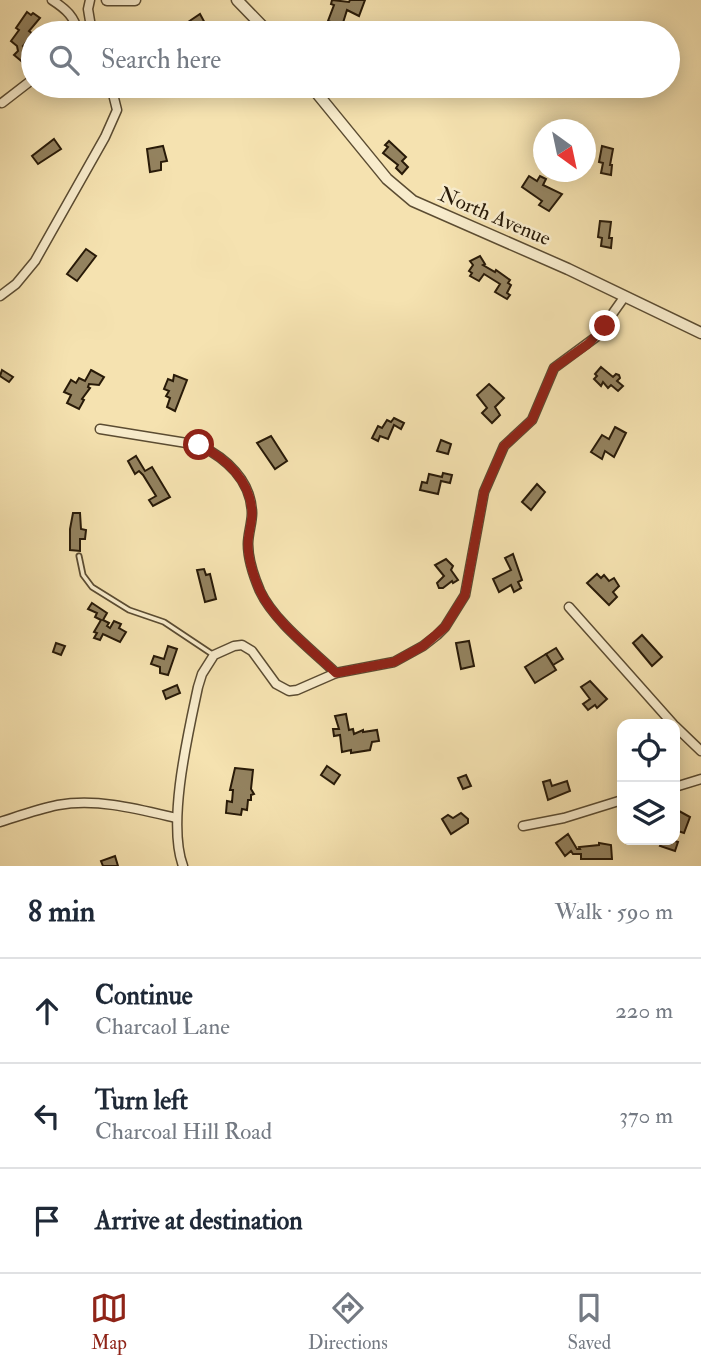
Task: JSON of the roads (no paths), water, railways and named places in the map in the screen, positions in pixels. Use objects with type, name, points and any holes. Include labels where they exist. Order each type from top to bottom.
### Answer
[{"type":"street","points":[[52,0],[69,12],[74,21]]},
{"type":"street","points":[[90,0],[90,21]]},
{"type":"street","points":[[107,0],[135,0]]},
{"type":"street","points":[[237,0],[257,21]]},
{"type":"street","points":[[2,103],[21,88]]},
{"type":"street","points":[[0,296],[16,284],[34,261],[105,138],[117,110],[114,98]]},
{"type":"street","name":"North Avenue","points":[[320,98],[387,179],[407,197],[701,333]]},
{"type":"street","points":[[183,866],[176,818],[198,687],[202,674],[214,655],[227,647],[247,647],[257,655],[276,684],[289,691],[336,673],[394,662],[423,646],[445,627],[465,595],[484,492],[504,446],[532,420],[554,368],[596,337],[620,307],[625,296]]},
{"type":"street","points":[[100,429],[199,445],[228,464],[244,482],[249,495],[252,510],[248,545],[252,570],[261,592],[273,611],[336,673]]},
{"type":"street","points":[[569,607],[669,719]]},
{"type":"street","points":[[680,731],[701,751]]},
{"type":"street","points":[[680,785],[701,779]]},
{"type":"street","points":[[523,826],[564,818],[617,802]]},
{"type":"street","points":[[0,822],[58,805],[85,803],[113,805],[176,818]]},
{"type":"lane","points":[[79,556],[83,575],[92,587],[129,610],[164,622],[214,655]]}]
